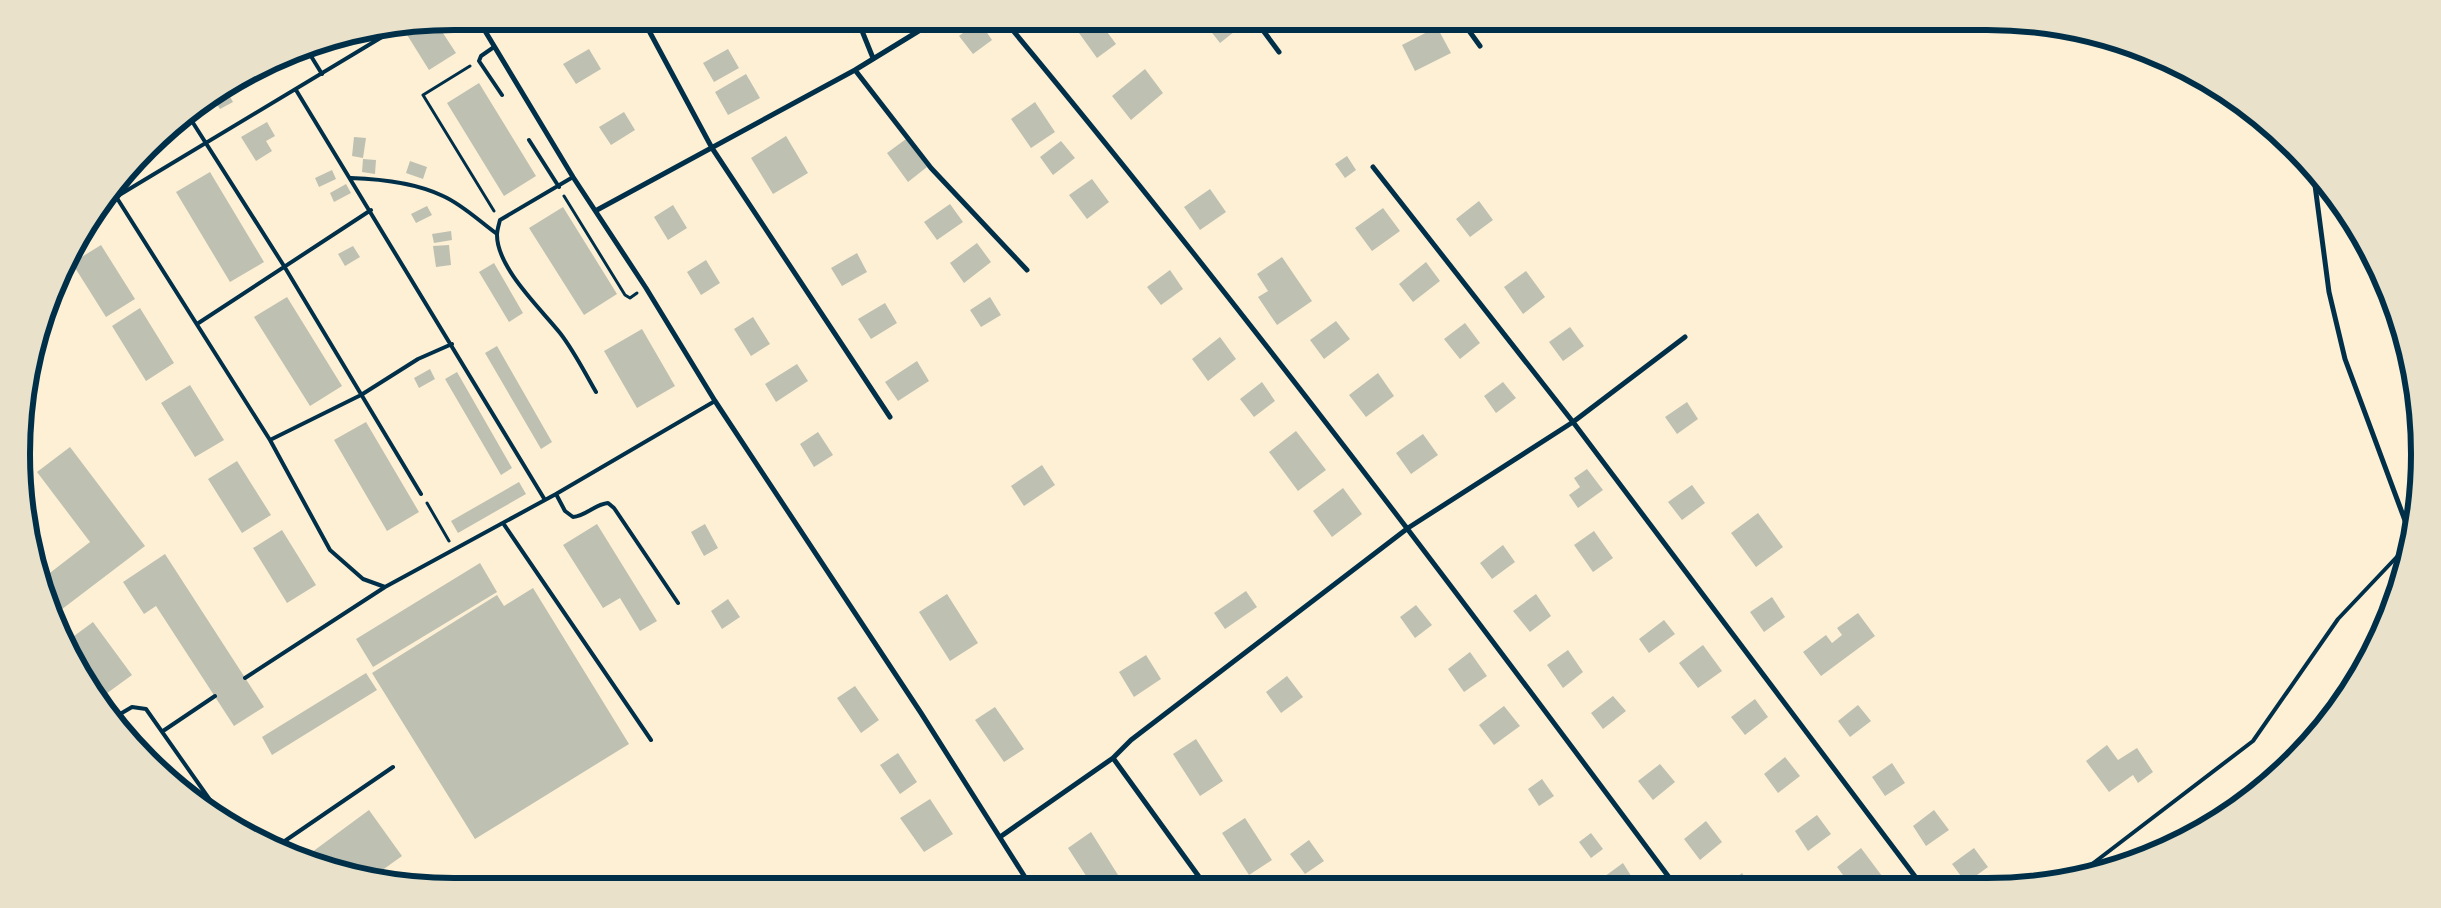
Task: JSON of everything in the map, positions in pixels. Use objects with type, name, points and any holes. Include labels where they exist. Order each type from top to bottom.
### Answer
[{"type":"street","points":[[484,30],[573,176],[597,210],[715,401],[1026,878]]},
{"type":"street","points":[[649,30],[712,148],[890,417]]},
{"type":"street","points":[[862,30],[873,58]]},
{"type":"street","points":[[597,210],[855,70],[920,30]]},
{"type":"street","points":[[1012,30],[1174,226],[1408,528],[1670,878]]},
{"type":"street","points":[[1263,30],[1279,52]]},
{"type":"street","points":[[1468,30],[1480,46]]},
{"type":"street","points":[[855,70],[931,168],[1026,270]]},
{"type":"street","points":[[1373,168],[1572,422],[1916,878]]},
{"type":"street","points":[[2316,187],[2329,292],[2344,359],[2405,521]]},
{"type":"street","points":[[1000,836],[1113,758],[1131,740],[1408,528],[1572,422],[1685,336]]},
{"type":"street","points":[[1113,758],[1200,878]]},
{"type":"lane","points":[[120,193],[296,90],[382,36]]},
{"type":"lane","points":[[494,47],[481,56],[479,61],[502,95]]},
{"type":"lane","points":[[311,56],[322,74]]},
{"type":"lane","points":[[296,90],[545,500]]},
{"type":"lane","points":[[192,121],[284,266],[421,494]]},
{"type":"lane","points":[[529,140],[559,186]]},
{"type":"lane","points":[[573,176],[500,220],[497,234],[501,252],[515,279],[538,309],[561,334],[596,392]]},
{"type":"lane","points":[[351,178],[374,179],[430,190],[459,204],[497,234]]},
{"type":"lane","points":[[116,198],[270,440],[330,550],[363,578],[385,588]]},
{"type":"lane","points":[[197,324],[370,210]]},
{"type":"lane","points":[[270,440],[361,394],[418,359],[452,344]]},
{"type":"lane","points":[[245,678],[385,588],[556,494],[715,401]]},
{"type":"lane","points":[[556,494],[565,510],[573,517],[578,517],[600,504],[608,503],[614,508],[678,603]]},
{"type":"lane","points":[[503,523],[651,740]]},
{"type":"lane","points":[[2090,866],[2253,741],[2338,619],[2399,554]]},
{"type":"lane","points":[[163,731],[215,696]]},
{"type":"lane","points":[[120,714],[132,708],[146,709],[212,802]]},
{"type":"lane","points":[[283,842],[393,767]]},
{"type":"path","points":[[479,61],[422,96],[500,220]]},
{"type":"path","points":[[559,186],[625,296],[630,298],[646,288]]},
{"type":"path","points":[[421,494],[453,549]]},
{"type":"building","points":[[441,30],[456,53],[429,70],[406,33]]},
{"type":"building","points":[[967,30],[985,30],[992,40],[973,54],[959,36]]},
{"type":"building","points":[[1083,30],[1106,30],[1116,44],[1097,58],[1079,33]]},
{"type":"building","points":[[1210,30],[1236,30],[1220,43]]},
{"type":"building","points":[[1431,30],[1439,30],[1451,53],[1415,71],[1402,45]]},
{"type":"building","points":[[589,49],[601,69],[576,84],[563,64]]},
{"type":"building","points":[[728,49],[739,68],[714,82],[703,63]]},
{"type":"building","points":[[1145,69],[1163,93],[1131,120],[1112,96]]},
{"type":"building","points":[[746,74],[760,98],[728,115],[715,92]]},
{"type":"building","points":[[250,83],[229,95],[233,102],[220,109],[216,103]]},
{"type":"building","points":[[479,83],[536,176],[504,196],[447,103]]},
{"type":"building","points":[[1035,102],[1055,132],[1031,148],[1011,119]]},
{"type":"building","points":[[624,112],[635,130],[611,145],[599,127]]},
{"type":"building","points":[[267,122],[275,136],[266,141],[272,151],[256,161],[241,137]]},
{"type":"building","points":[[786,136],[808,173],[773,194],[751,158]]},
{"type":"building","points":[[354,137],[366,138],[363,158],[352,156]]},
{"type":"building","points":[[906,139],[927,167],[908,182],[887,153]]},
{"type":"building","points":[[1061,141],[1075,158],[1053,175],[1040,157]]},
{"type":"building","points":[[1347,156],[1356,170],[1345,178],[1335,164]]},
{"type":"building","points":[[363,159],[376,160],[375,174],[362,172]]},
{"type":"building","points":[[410,161],[427,167],[423,179],[406,173]]},
{"type":"building","points":[[332,170],[336,179],[319,187],[315,178]]},
{"type":"building","points":[[210,172],[264,262],[230,282],[176,192]]},
{"type":"building","points":[[1092,179],[1109,202],[1087,219],[1069,195]]},
{"type":"building","points":[[346,184],[351,193],[334,202],[330,193]]},
{"type":"building","points":[[1210,189],[1226,212],[1200,230],[1184,207]]},
{"type":"building","points":[[1479,201],[1493,220],[1470,237],[1456,219]]},
{"type":"building","points":[[950,204],[963,222],[937,240],[924,222]]},
{"type":"building","points":[[673,205],[687,228],[668,240],[654,217]]},
{"type":"building","points":[[427,206],[432,215],[416,223],[411,214]]},
{"type":"building","points":[[563,207],[617,294],[584,315],[529,228]]},
{"type":"building","points":[[1383,208],[1400,231],[1372,251],[1355,228]]},
{"type":"building","points":[[451,231],[452,240],[434,243],[432,234]]},
{"type":"building","points":[[977,243],[991,262],[964,283],[950,263]]},
{"type":"building","points":[[101,245],[135,299],[106,317],[74,266],[77,260]]},
{"type":"building","points":[[449,245],[451,265],[436,267],[433,246]]},
{"type":"building","points":[[353,246],[360,257],[345,266],[338,254]]},
{"type":"building","points":[[857,253],[867,272],[842,286],[831,268]]},
{"type":"building","points":[[1282,257],[1312,301],[1277,325],[1258,297],[1268,291],[1257,274]]},
{"type":"building","points":[[706,260],[720,283],[701,295],[687,272]]},
{"type":"building","points":[[1426,262],[1440,281],[1413,302],[1399,284]]},
{"type":"building","points":[[494,263],[523,313],[509,322],[479,272]]},
{"type":"building","points":[[1170,270],[1183,289],[1161,305],[1147,287]]},
{"type":"building","points":[[1526,271],[1545,297],[1523,314],[1504,287]]},
{"type":"building","points":[[287,297],[342,386],[310,406],[254,317]]},
{"type":"building","points":[[990,297],[1001,315],[981,327],[970,310]]},
{"type":"building","points":[[885,303],[897,323],[871,339],[858,319]]},
{"type":"building","points":[[140,308],[174,363],[146,381],[112,326]]},
{"type":"building","points":[[753,317],[770,344],[751,356],[734,329]]},
{"type":"building","points":[[1336,321],[1350,339],[1324,359],[1310,340]]},
{"type":"building","points":[[1465,323],[1480,343],[1460,359],[1444,339]]},
{"type":"building","points":[[1570,327],[1584,346],[1563,361],[1549,342]]},
{"type":"building","points":[[642,329],[675,386],[637,408],[604,351]]},
{"type":"building","points":[[1220,337],[1236,359],[1208,381],[1192,359]]},
{"type":"building","points":[[497,346],[552,442],[541,449],[485,353]]},
{"type":"building","points":[[917,361],[929,381],[898,401],[885,382]]},
{"type":"building","points":[[797,364],[808,381],[776,402],[765,384]]},
{"type":"building","points":[[430,369],[435,379],[419,388],[414,378]]},
{"type":"building","points":[[457,372],[512,468],[501,475],[445,379]]},
{"type":"building","points":[[1378,373],[1394,396],[1366,417],[1349,395]]},
{"type":"building","points":[[1262,382],[1275,401],[1254,417],[1240,399]]},
{"type":"building","points":[[1503,382],[1516,398],[1496,413],[1484,396]]},
{"type":"building","points":[[190,385],[224,440],[195,457],[161,403]]},
{"type":"building","points":[[1687,402],[1698,419],[1677,434],[1665,417]]},
{"type":"building","points":[[366,422],[419,512],[387,531],[334,440]]},
{"type":"building","points":[[1296,431],[1326,470],[1298,491],[1269,452]]},
{"type":"building","points":[[818,432],[833,455],[814,467],[800,444]]},
{"type":"building","points":[[1423,434],[1438,455],[1411,474],[1396,453]]},
{"type":"building","points":[[70,447],[145,546],[60,611],[48,575],[90,542],[37,472]]},
{"type":"building","points":[[237,461],[271,515],[242,533],[208,479]]},
{"type":"building","points":[[1042,465],[1055,485],[1024,506],[1011,486]]},
{"type":"building","points":[[1587,469],[1603,490],[1578,508],[1569,495],[1580,487],[1574,478]]},
{"type":"building","points":[[519,482],[526,494],[458,533],[451,521]]},
{"type":"building","points":[[1692,485],[1705,503],[1682,520],[1668,502]]},
{"type":"building","points":[[1343,488],[1362,514],[1332,537],[1313,511]]},
{"type":"building","points":[[1758,513],[1783,547],[1756,567],[1731,533]]},
{"type":"building","points":[[597,524],[657,621],[640,631],[620,598],[603,608],[563,545]]},
{"type":"building","points":[[705,524],[718,548],[704,556],[691,532]]},
{"type":"building","points":[[282,530],[316,585],[287,603],[253,548]]},
{"type":"building","points":[[1594,531],[1613,558],[1593,572],[1574,545]]},
{"type":"building","points":[[1503,545],[1515,562],[1492,579],[1480,563]]},
{"type":"building","points":[[165,554],[264,707],[234,726],[156,606],[144,614],[123,582]]},
{"type":"building","points":[[480,563],[497,592],[373,667],[356,639]]},
{"type":"building","points":[[533,588],[629,744],[475,839],[372,673],[497,595],[504,606]]},
{"type":"building","points":[[1246,591],[1257,607],[1225,629],[1214,613]]},
{"type":"building","points":[[947,594],[978,643],[950,661],[919,612]]},
{"type":"building","points":[[1536,594],[1551,616],[1530,632],[1513,611]]},
{"type":"building","points":[[1772,597],[1785,617],[1764,632],[1750,612]]},
{"type":"building","points":[[728,599],[740,617],[722,629],[711,611]]},
{"type":"building","points":[[1416,605],[1432,625],[1415,638],[1400,617]]},
{"type":"building","points":[[1858,613],[1875,636],[1821,676],[1803,652],[1826,635],[1832,643],[1842,635],[1837,628]]},
{"type":"building","points":[[1664,620],[1675,634],[1649,653],[1639,639]]},
{"type":"building","points":[[93,622],[132,675],[105,695],[72,638]]},
{"type":"building","points":[[1703,645],[1722,671],[1698,688],[1679,663]]},
{"type":"building","points":[[1568,650],[1583,672],[1563,688],[1547,665]]},
{"type":"building","points":[[1470,652],[1487,676],[1464,692],[1448,669]]},
{"type":"building","points":[[1146,655],[1161,679],[1134,697],[1119,672]]},
{"type":"building","points":[[366,673],[377,690],[272,755],[262,737]]},
{"type":"building","points":[[1287,676],[1303,697],[1281,713],[1266,692]]},
{"type":"building","points":[[855,686],[879,720],[861,733],[837,698]]},
{"type":"building","points":[[1613,696],[1626,711],[1603,729],[1591,713]]},
{"type":"building","points":[[1755,699],[1768,717],[1745,735],[1731,717]]},
{"type":"building","points":[[1858,705],[1871,721],[1850,737],[1838,721]]},
{"type":"building","points":[[1504,706],[1520,726],[1494,745],[1479,725]]},
{"type":"building","points":[[995,707],[1024,749],[1004,762],[975,720]]},
{"type":"building","points":[[1196,739],[1223,781],[1200,796],[1173,754]]},
{"type":"building","points":[[2107,745],[2118,760],[2137,748],[2153,772],[2138,783],[2133,775],[2109,792],[2086,761]]},
{"type":"building","points":[[898,753],[917,782],[900,794],[880,765]]},
{"type":"building","points":[[1785,757],[1800,776],[1778,793],[1764,774]]},
{"type":"building","points":[[1892,763],[1905,783],[1885,796],[1872,777]]},
{"type":"building","points":[[1660,764],[1675,782],[1653,800],[1638,781]]},
{"type":"building","points":[[1542,779],[1554,796],[1539,806],[1528,789]]},
{"type":"building","points":[[930,799],[953,834],[924,852],[900,818]]},
{"type":"building","points":[[369,810],[402,856],[380,871],[344,864],[311,853]]},
{"type":"building","points":[[1934,810],[1949,830],[1926,846],[1913,826]]},
{"type":"building","points":[[1817,815],[1831,834],[1808,851],[1795,831]]},
{"type":"building","points":[[1245,818],[1272,860],[1249,875],[1222,833]]},
{"type":"building","points":[[1706,821],[1722,842],[1700,860],[1684,839]]},
{"type":"building","points":[[1091,832],[1118,875],[1113,878],[1087,878],[1068,848]]},
{"type":"building","points":[[1591,833],[1603,849],[1591,858],[1579,842]]},
{"type":"building","points":[[1309,840],[1324,861],[1305,874],[1290,854]]},
{"type":"building","points":[[1861,848],[1882,876],[1879,878],[1845,878],[1837,867]]},
{"type":"building","points":[[1974,848],[1988,867],[1973,878],[1962,878],[1952,864]]},
{"type":"building","points":[[1623,863],[1632,878],[1602,878]]},
{"type":"building","points":[[1742,873],[1746,878],[1736,878]]}]
